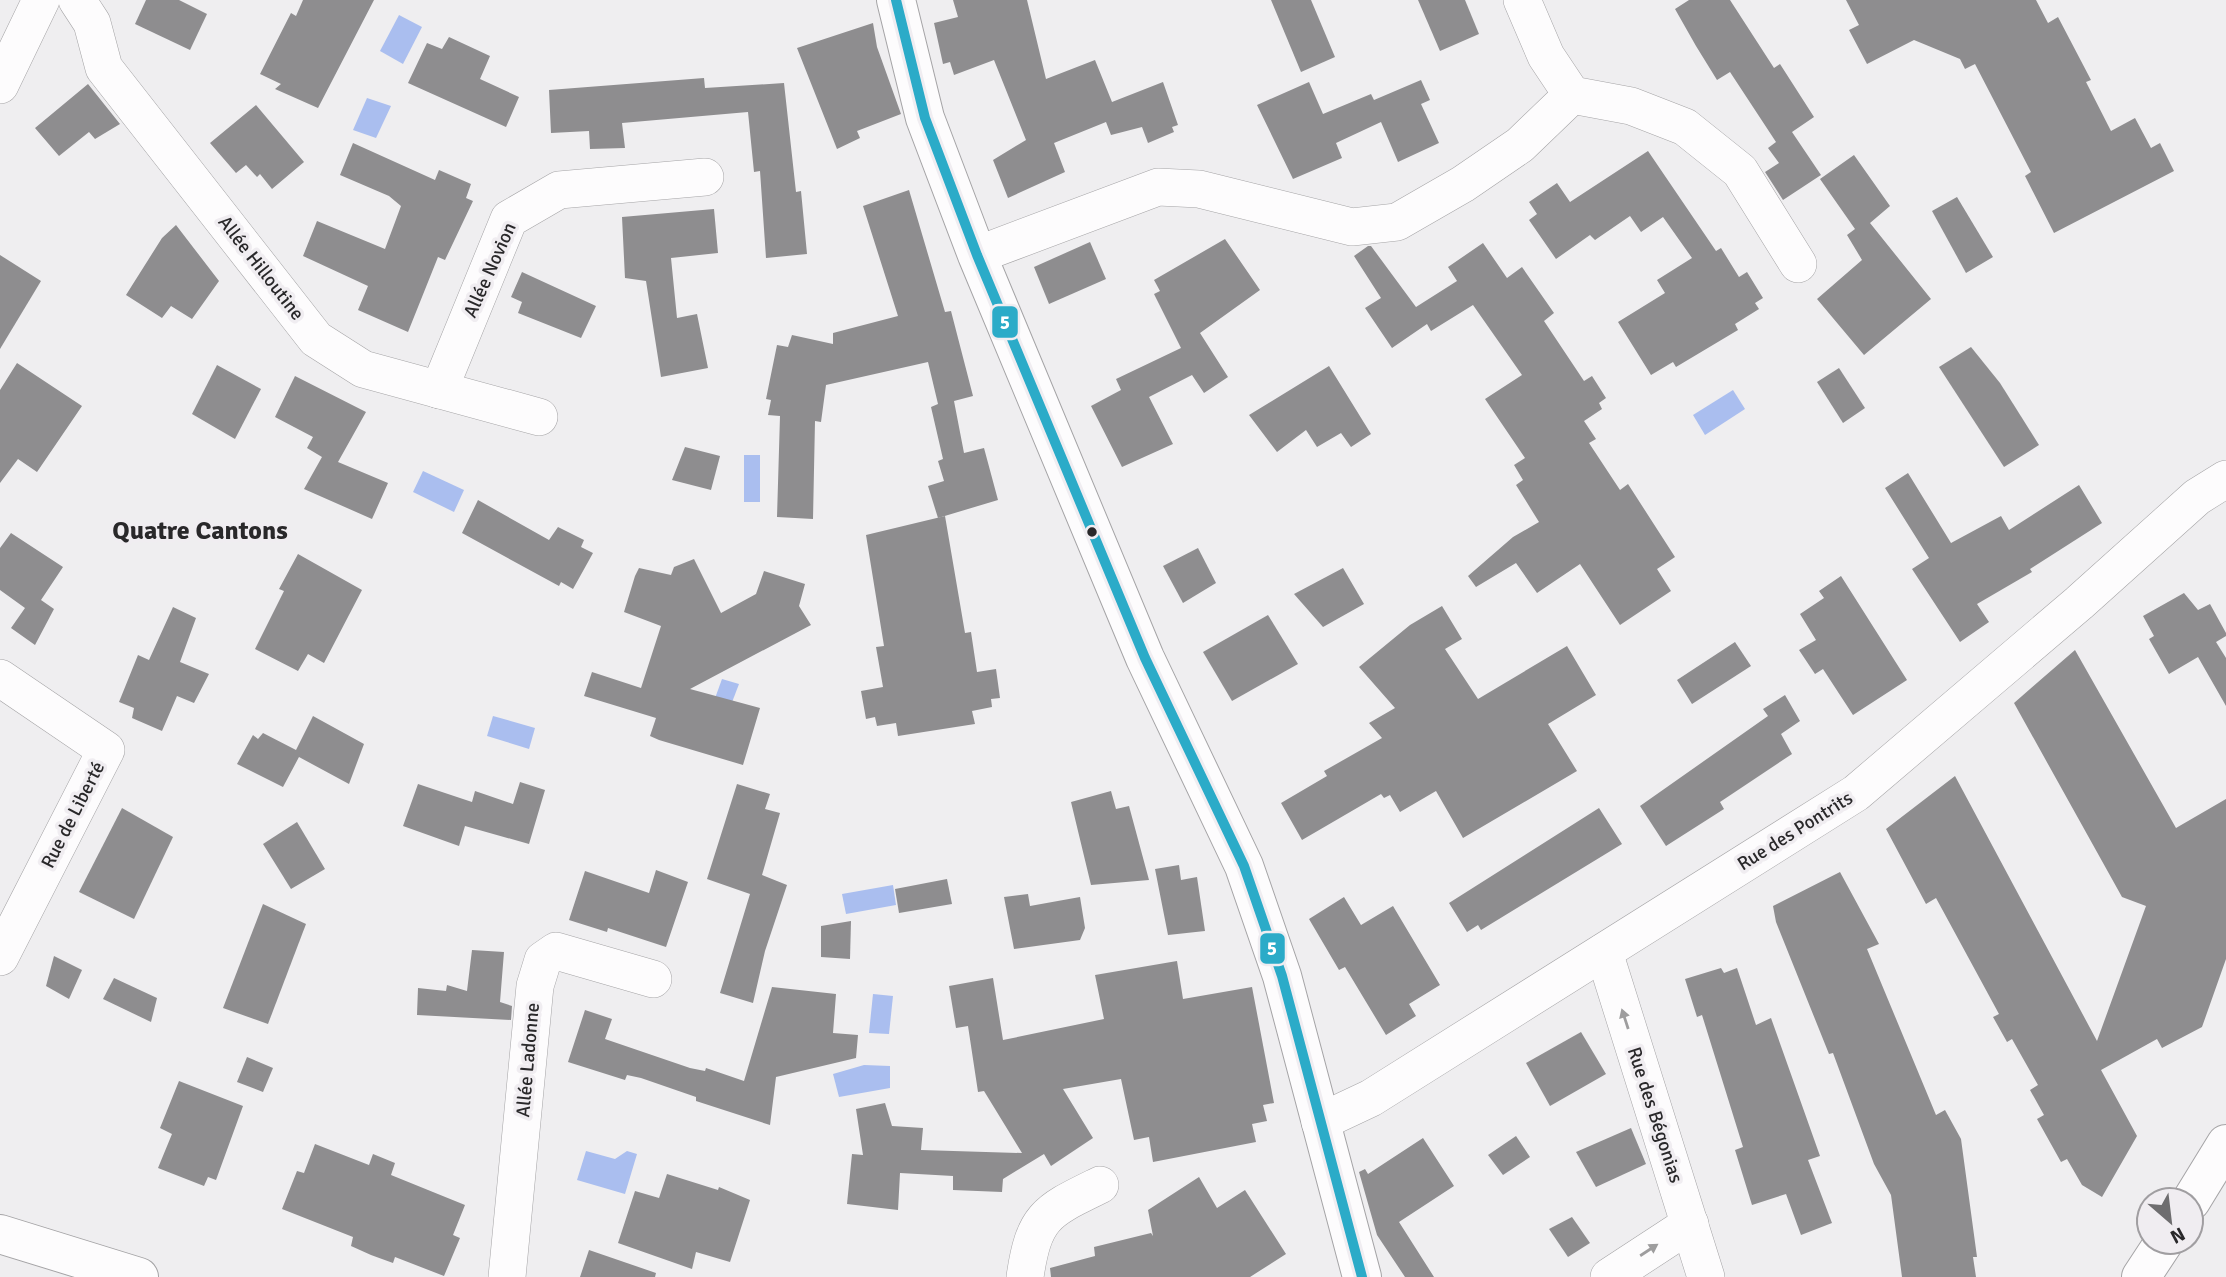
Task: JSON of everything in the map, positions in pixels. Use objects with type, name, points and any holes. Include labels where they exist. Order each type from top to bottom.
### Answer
[{"type":"main road","points":[[896,0],[925,118],[977,255],[1145,658],[1244,866],[1282,976],[1362,1277]]},
{"type":"main road","points":[[2200,1186],[2226,1144]]},
{"type":"main road","points":[[0,1234],[139,1277]]},
{"type":"main road","points":[[2141,1277],[2155,1256]]},
{"type":"street","points":[[0,85],[41,0]]},
{"type":"street","name":"Allée Hilloutine","points":[[77,0],[92,23],[104,68],[316,339],[363,369],[538,416]]},
{"type":"street","points":[[1522,0],[1546,56],[1572,95],[1631,106],[1685,127],[1740,171],[1798,264]]},
{"type":"street","points":[[977,255],[1158,187],[1199,188],[1352,227],[1397,222],[1464,184],[1520,145],[1572,95]]},
{"type":"street","name":"Allée Novion","points":[[439,390],[509,219],[559,190],[705,177]]},
{"type":"street","name":"Rue des Pontrits","points":[[1320,1122],[1371,1098],[1856,793],[2079,603],[2197,497],[2226,479]]},
{"type":"street","name":"Rue de Liberté","points":[[0,678],[106,750],[0,957]]},
{"type":"street","name":"Allée Ladonne","points":[[507,1277],[535,986],[543,961],[556,950],[653,979]]},
{"type":"street","name":"Rue des Bégonias","points":[[1604,952],[1706,1277]]},
{"type":"street","points":[[1025,1277],[1030,1242],[1044,1219],[1058,1206],[1100,1185]]},
{"type":"street","points":[[1609,1277],[1690,1224]]},
{"type":"water","points":[[399,15],[422,27],[403,64],[380,51]]},
{"type":"water","points":[[367,98],[391,106],[376,138],[353,130]]},
{"type":"water","points":[[1733,390],[1745,409],[1705,435],[1693,415]]},
{"type":"water","points":[[744,455],[760,455],[760,502],[744,502]]},
{"type":"water","points":[[423,471],[464,490],[454,512],[413,492]]},
{"type":"water","points":[[722,679],[739,684],[726,718],[710,712]]},
{"type":"water","points":[[493,716],[535,728],[529,749],[487,736]]},
{"type":"water","points":[[893,885],[896,905],[846,914],[842,894]]},
{"type":"water","points":[[873,994],[893,996],[889,1034],[869,1033]]},
{"type":"water","points":[[864,1065],[890,1066],[890,1088],[839,1097],[833,1074]]},
{"type":"water","points":[[586,1151],[615,1159],[627,1151],[637,1154],[625,1194],[577,1180]]},
{"type":"building","points":[[146,0],[179,0],[207,14],[190,50],[135,24]]},
{"type":"building","points":[[303,0],[374,0],[318,108],[275,89],[281,84],[260,74],[291,13],[296,16]]},
{"type":"building","points":[[953,0],[1027,0],[1046,79],[1095,60],[1112,102],[1163,82],[1178,125],[1172,127],[1174,132],[1148,143],[1142,127],[1111,135],[1106,122],[1054,143],[1065,172],[1008,198],[993,160],[1026,140],[994,60],[954,75],[950,62],[943,64],[934,23],[958,17]]},
{"type":"building","points":[[1271,0],[1311,0],[1335,57],[1301,72]]},
{"type":"building","points":[[1418,0],[1465,0],[1479,34],[1440,51]]},
{"type":"building","points":[[1689,0],[1730,0],[1774,68],[1780,64],[1814,117],[1792,132],[1821,175],[1783,200],[1765,172],[1779,163],[1768,148],[1776,142],[1730,72],[1717,80],[1696,46],[1675,9]]},
{"type":"building","points":[[1846,0],[2036,0],[2048,23],[2058,17],[2091,80],[2086,82],[2111,131],[2135,118],[2151,148],[2160,143],[2174,171],[2054,233],[2025,176],[2031,172],[1975,64],[1965,69],[1960,59],[1914,40],[1867,64],[1849,30],[1859,25]]},
{"type":"building","points":[[873,23],[877,47],[901,114],[857,131],[860,138],[837,149],[797,48]]},
{"type":"building","points":[[449,37],[490,56],[480,79],[519,97],[506,127],[408,83],[427,43],[442,49]]},
{"type":"building","points":[[704,78],[705,88],[784,83],[796,192],[801,191],[807,254],[766,258],[760,171],[754,172],[748,112],[622,123],[625,148],[590,149],[589,131],[551,133],[549,90]]},
{"type":"building","points":[[1421,80],[1430,100],[1421,104],[1439,143],[1398,162],[1381,122],[1336,143],[1342,158],[1293,179],[1257,105],[1309,82],[1323,114],[1371,94],[1374,100]]},
{"type":"building","points":[[88,84],[120,124],[95,139],[89,132],[59,156],[35,128]]},
{"type":"building","points":[[256,105],[304,162],[272,189],[260,174],[257,177],[246,165],[236,173],[210,143]]},
{"type":"building","points":[[353,143],[435,180],[439,170],[471,184],[466,198],[473,201],[445,260],[438,257],[408,332],[358,310],[368,286],[303,256],[317,221],[385,249],[401,206],[389,196],[340,175]]},
{"type":"building","points":[[1648,151],[1716,251],[1721,248],[1739,277],[1747,272],[1763,298],[1755,303],[1759,309],[1735,324],[1738,330],[1676,367],[1673,362],[1651,375],[1618,322],[1665,293],[1657,280],[1692,258],[1663,217],[1641,232],[1630,216],[1595,240],[1590,235],[1556,259],[1529,220],[1537,214],[1529,202],[1557,183],[1570,202]]},
{"type":"building","points":[[1854,155],[1890,206],[1870,223],[1931,299],[1864,355],[1817,299],[1862,260],[1847,235],[1855,229],[1820,179]]},
{"type":"building","points":[[909,190],[945,312],[951,311],[973,396],[954,401],[964,453],[984,448],[998,500],[938,518],[928,486],[944,481],[938,461],[943,459],[931,407],[938,404],[928,362],[826,385],[821,422],[815,421],[813,519],[777,517],[780,416],[768,415],[771,400],[766,399],[777,345],[788,347],[792,335],[833,344],[833,333],[898,316],[863,206]]},
{"type":"building","points":[[1957,197],[1993,257],[1966,273],[1932,211]]},
{"type":"building","points":[[714,209],[718,253],[671,258],[677,318],[697,314],[708,368],[661,377],[646,281],[625,278],[622,217]]},
{"type":"building","points":[[176,225],[219,281],[192,319],[171,306],[162,318],[126,295],[162,238]]},
{"type":"building","points":[[1225,239],[1260,290],[1200,333],[1228,377],[1204,393],[1192,375],[1149,397],[1173,444],[1122,467],[1091,406],[1121,390],[1116,379],[1181,348],[1154,294],[1160,291],[1154,280]]},
{"type":"building","points":[[1090,242],[1106,279],[1049,304],[1034,267]]},
{"type":"building","points":[[1483,243],[1507,278],[1522,267],[1554,313],[1544,321],[1584,381],[1592,376],[1606,398],[1599,403],[1602,409],[1584,421],[1596,439],[1589,443],[1620,490],[1628,484],[1675,557],[1657,569],[1671,591],[1620,625],[1580,564],[1537,593],[1516,563],[1476,587],[1468,576],[1513,537],[1539,522],[1516,485],[1523,480],[1514,465],[1525,458],[1485,399],[1522,375],[1473,305],[1431,331],[1427,324],[1392,348],[1365,308],[1381,298],[1354,256],[1368,246],[1371,246],[1416,307],[1457,281],[1448,267]]},
{"type":"building","points":[[0,255],[41,281],[0,349]]},
{"type":"building","points":[[522,272],[596,306],[581,338],[518,313],[522,302],[511,297]]},
{"type":"building","points":[[1971,347],[2000,383],[2039,445],[2004,467],[1939,367]]},
{"type":"building","points":[[17,363],[82,406],[37,472],[18,459],[0,483],[0,390]]},
{"type":"building","points":[[217,365],[261,389],[235,439],[192,414]]},
{"type":"building","points":[[1329,366],[1371,434],[1351,447],[1341,433],[1317,447],[1306,430],[1277,452],[1249,415]]},
{"type":"building","points":[[1839,368],[1865,408],[1843,423],[1817,382]]},
{"type":"building","points":[[295,376],[366,412],[338,462],[388,483],[372,519],[304,489],[322,457],[307,448],[313,437],[275,417]]},
{"type":"building","points":[[685,447],[720,456],[711,490],[672,480]]},
{"type":"building","points":[[1908,473],[1951,543],[2001,516],[2009,530],[2079,485],[2102,523],[2030,569],[2032,572],[1977,604],[1989,622],[1960,642],[1912,569],[1929,558],[1885,488]]},
{"type":"building","points":[[478,500],[549,540],[558,527],[584,540],[581,547],[593,553],[573,589],[561,582],[559,586],[462,533]]},
{"type":"building","points":[[945,516],[965,633],[971,632],[977,672],[996,669],[1000,698],[991,699],[992,707],[972,711],[975,724],[898,736],[896,723],[877,726],[875,717],[866,719],[861,691],[883,687],[876,647],[884,646],[866,535]]},
{"type":"building","points":[[11,533],[63,567],[41,600],[54,609],[35,645],[11,628],[25,608],[0,590],[0,548]]},
{"type":"building","points":[[1198,548],[1216,583],[1183,603],[1163,566]]},
{"type":"building","points":[[298,554],[362,590],[324,663],[308,654],[298,671],[255,649],[284,591],[279,589]]},
{"type":"building","points":[[694,559],[721,613],[756,594],[764,571],[805,584],[799,606],[811,625],[690,689],[760,708],[743,765],[659,740],[650,736],[656,718],[584,696],[592,672],[641,688],[661,626],[624,612],[635,576],[639,568],[671,575],[674,567]]},
{"type":"building","points":[[1343,568],[1364,604],[1323,627],[1294,594]]},
{"type":"building","points":[[1841,576],[1907,680],[1853,715],[1823,669],[1815,674],[1799,650],[1816,640],[1800,614],[1824,598],[1819,591]]},
{"type":"building","points":[[2184,593],[2198,610],[2210,604],[2226,633],[2226,636],[2216,642],[2226,658],[2226,706],[2198,657],[2169,674],[2149,639],[2154,636],[2143,616]]},
{"type":"building","points":[[1442,606],[1462,639],[1445,649],[1478,699],[1567,646],[1596,695],[1548,724],[1577,771],[1463,838],[1436,791],[1400,812],[1390,795],[1384,798],[1381,794],[1302,840],[1281,803],[1327,776],[1324,771],[1382,738],[1369,723],[1395,708],[1359,667],[1410,625]]},
{"type":"building","points":[[173,607],[196,618],[180,662],[209,674],[194,703],[177,696],[162,731],[132,718],[134,708],[119,702],[138,655],[149,660]]},
{"type":"building","points":[[1268,615],[1298,664],[1232,701],[1203,652]]},
{"type":"building","points":[[1735,642],[1751,666],[1692,704],[1677,680]]},
{"type":"building","points":[[2075,650],[2176,828],[2226,799],[2226,959],[2202,1027],[2162,1048],[2157,1039],[2101,1070],[2137,1136],[2102,1197],[2082,1185],[2067,1159],[2061,1162],[2037,1119],[2044,1115],[2030,1090],[2038,1085],[2012,1039],[2007,1042],[1993,1017],[1999,1014],[1936,898],[1926,904],[1886,829],[1955,776],[2097,1041],[2146,906],[2122,897],[2014,703]]},
{"type":"building","points":[[1785,695],[1800,721],[1781,734],[1792,754],[1720,802],[1724,809],[1666,846],[1640,806],[1768,716],[1763,709]]},
{"type":"building","points":[[313,716],[364,744],[349,784],[299,757],[283,787],[237,764],[253,735],[258,739],[263,733],[296,750]]},
{"type":"building","points":[[520,782],[545,790],[529,844],[465,826],[459,846],[403,826],[418,784],[472,802],[475,791],[513,804]]},
{"type":"building","points":[[737,784],[770,794],[765,809],[780,813],[762,875],[787,885],[765,951],[753,1003],[720,993],[750,894],[707,879]]},
{"type":"building","points":[[1111,791],[1116,809],[1129,806],[1149,880],[1091,885],[1071,802]]},
{"type":"building","points":[[122,808],[173,837],[134,919],[79,892]]},
{"type":"building","points":[[1599,808],[1622,844],[1481,930],[1478,925],[1467,932],[1449,903]]},
{"type":"building","points":[[297,822],[325,869],[291,889],[263,844]]},
{"type":"building","points":[[1179,865],[1181,880],[1197,877],[1205,931],[1168,935],[1155,869]]},
{"type":"building","points":[[656,870],[688,882],[666,947],[608,928],[607,932],[569,920],[585,871],[649,893]]},
{"type":"building","points":[[1840,872],[1879,944],[1867,949],[1936,1115],[1945,1110],[1961,1139],[1977,1257],[1973,1257],[1976,1277],[1902,1277],[1891,1195],[1874,1164],[1833,1053],[1829,1054],[1776,922],[1773,906]]},
{"type":"building","points":[[947,879],[952,904],[899,913],[895,889]]},
{"type":"building","points":[[1028,894],[1030,906],[1080,897],[1085,928],[1080,940],[1014,949],[1004,897]]},
{"type":"building","points":[[1344,897],[1361,925],[1393,906],[1440,985],[1409,1004],[1416,1016],[1386,1035],[1345,967],[1339,970],[1309,919]]},
{"type":"building","points":[[263,904],[306,924],[268,1024],[223,1008]]},
{"type":"building","points":[[851,921],[850,959],[821,957],[821,926]]},
{"type":"building","points":[[472,950],[504,952],[500,1002],[512,1006],[511,1020],[417,1015],[418,988],[446,991],[447,985],[467,991]]},
{"type":"building","points":[[54,956],[82,970],[69,999],[46,986]]},
{"type":"building","points":[[1177,961],[1183,999],[1252,987],[1274,1103],[1263,1105],[1267,1121],[1252,1124],[1256,1142],[1153,1162],[1149,1137],[1134,1140],[1121,1079],[1063,1089],[1093,1138],[1051,1166],[1044,1154],[1003,1179],[1002,1192],[953,1190],[953,1176],[900,1173],[898,1210],[847,1204],[852,1154],[863,1155],[856,1109],[885,1103],[892,1126],[923,1128],[921,1150],[1022,1153],[984,1091],[978,1092],[968,1026],[956,1028],[949,986],[993,978],[1003,1040],[1104,1019],[1095,975]]},
{"type":"building","points":[[1721,968],[1724,973],[1737,968],[1756,1025],[1771,1018],[1820,1156],[1808,1160],[1832,1223],[1801,1235],[1786,1194],[1752,1205],[1735,1150],[1743,1147],[1702,1015],[1697,1017],[1685,979]]},
{"type":"building","points":[[114,978],[157,998],[151,1022],[103,999]]},
{"type":"building","points":[[772,987],[836,994],[833,1033],[858,1035],[856,1058],[776,1077],[770,1125],[696,1101],[696,1097],[641,1078],[627,1075],[625,1080],[568,1062],[585,1010],[612,1019],[605,1039],[690,1068],[705,1071],[706,1068],[744,1081]]},
{"type":"building","points":[[1581,1032],[1606,1074],[1550,1106],[1526,1063]]},
{"type":"building","points":[[247,1057],[273,1068],[263,1092],[237,1082]]},
{"type":"building","points":[[179,1081],[243,1106],[216,1180],[208,1177],[204,1186],[158,1168],[172,1134],[160,1128]]},
{"type":"building","points":[[1631,1128],[1646,1164],[1596,1187],[1576,1152]]},
{"type":"building","points":[[1516,1136],[1530,1157],[1503,1175],[1488,1155]]},
{"type":"building","points":[[1423,1138],[1454,1186],[1399,1222],[1434,1277],[1405,1277],[1377,1235],[1359,1172],[1365,1169],[1368,1174]]},
{"type":"building","points":[[315,1144],[369,1165],[373,1154],[395,1163],[391,1175],[465,1205],[453,1235],[460,1238],[444,1276],[395,1257],[393,1263],[371,1255],[351,1246],[353,1237],[282,1209],[297,1171],[304,1173]]},
{"type":"building","points":[[667,1174],[718,1190],[719,1187],[750,1200],[730,1262],[696,1252],[692,1269],[618,1243],[635,1191],[659,1198]]},
{"type":"building","points":[[1199,1177],[1217,1208],[1245,1190],[1286,1254],[1250,1277],[1051,1277],[1050,1268],[1095,1256],[1094,1247],[1151,1233],[1153,1236],[1148,1210]]},
{"type":"building","points":[[1572,1217],[1590,1243],[1568,1257],[1549,1229]]},
{"type":"building","points":[[589,1250],[656,1273],[655,1277],[580,1277]]},
{"type":"transit line","name":"5","points":[[896,0],[925,118],[977,255],[1145,658],[1244,866],[1282,976],[1362,1277]]},
{"type":"district","name":"Quatre Cantons","points":[[200,531]]}]
